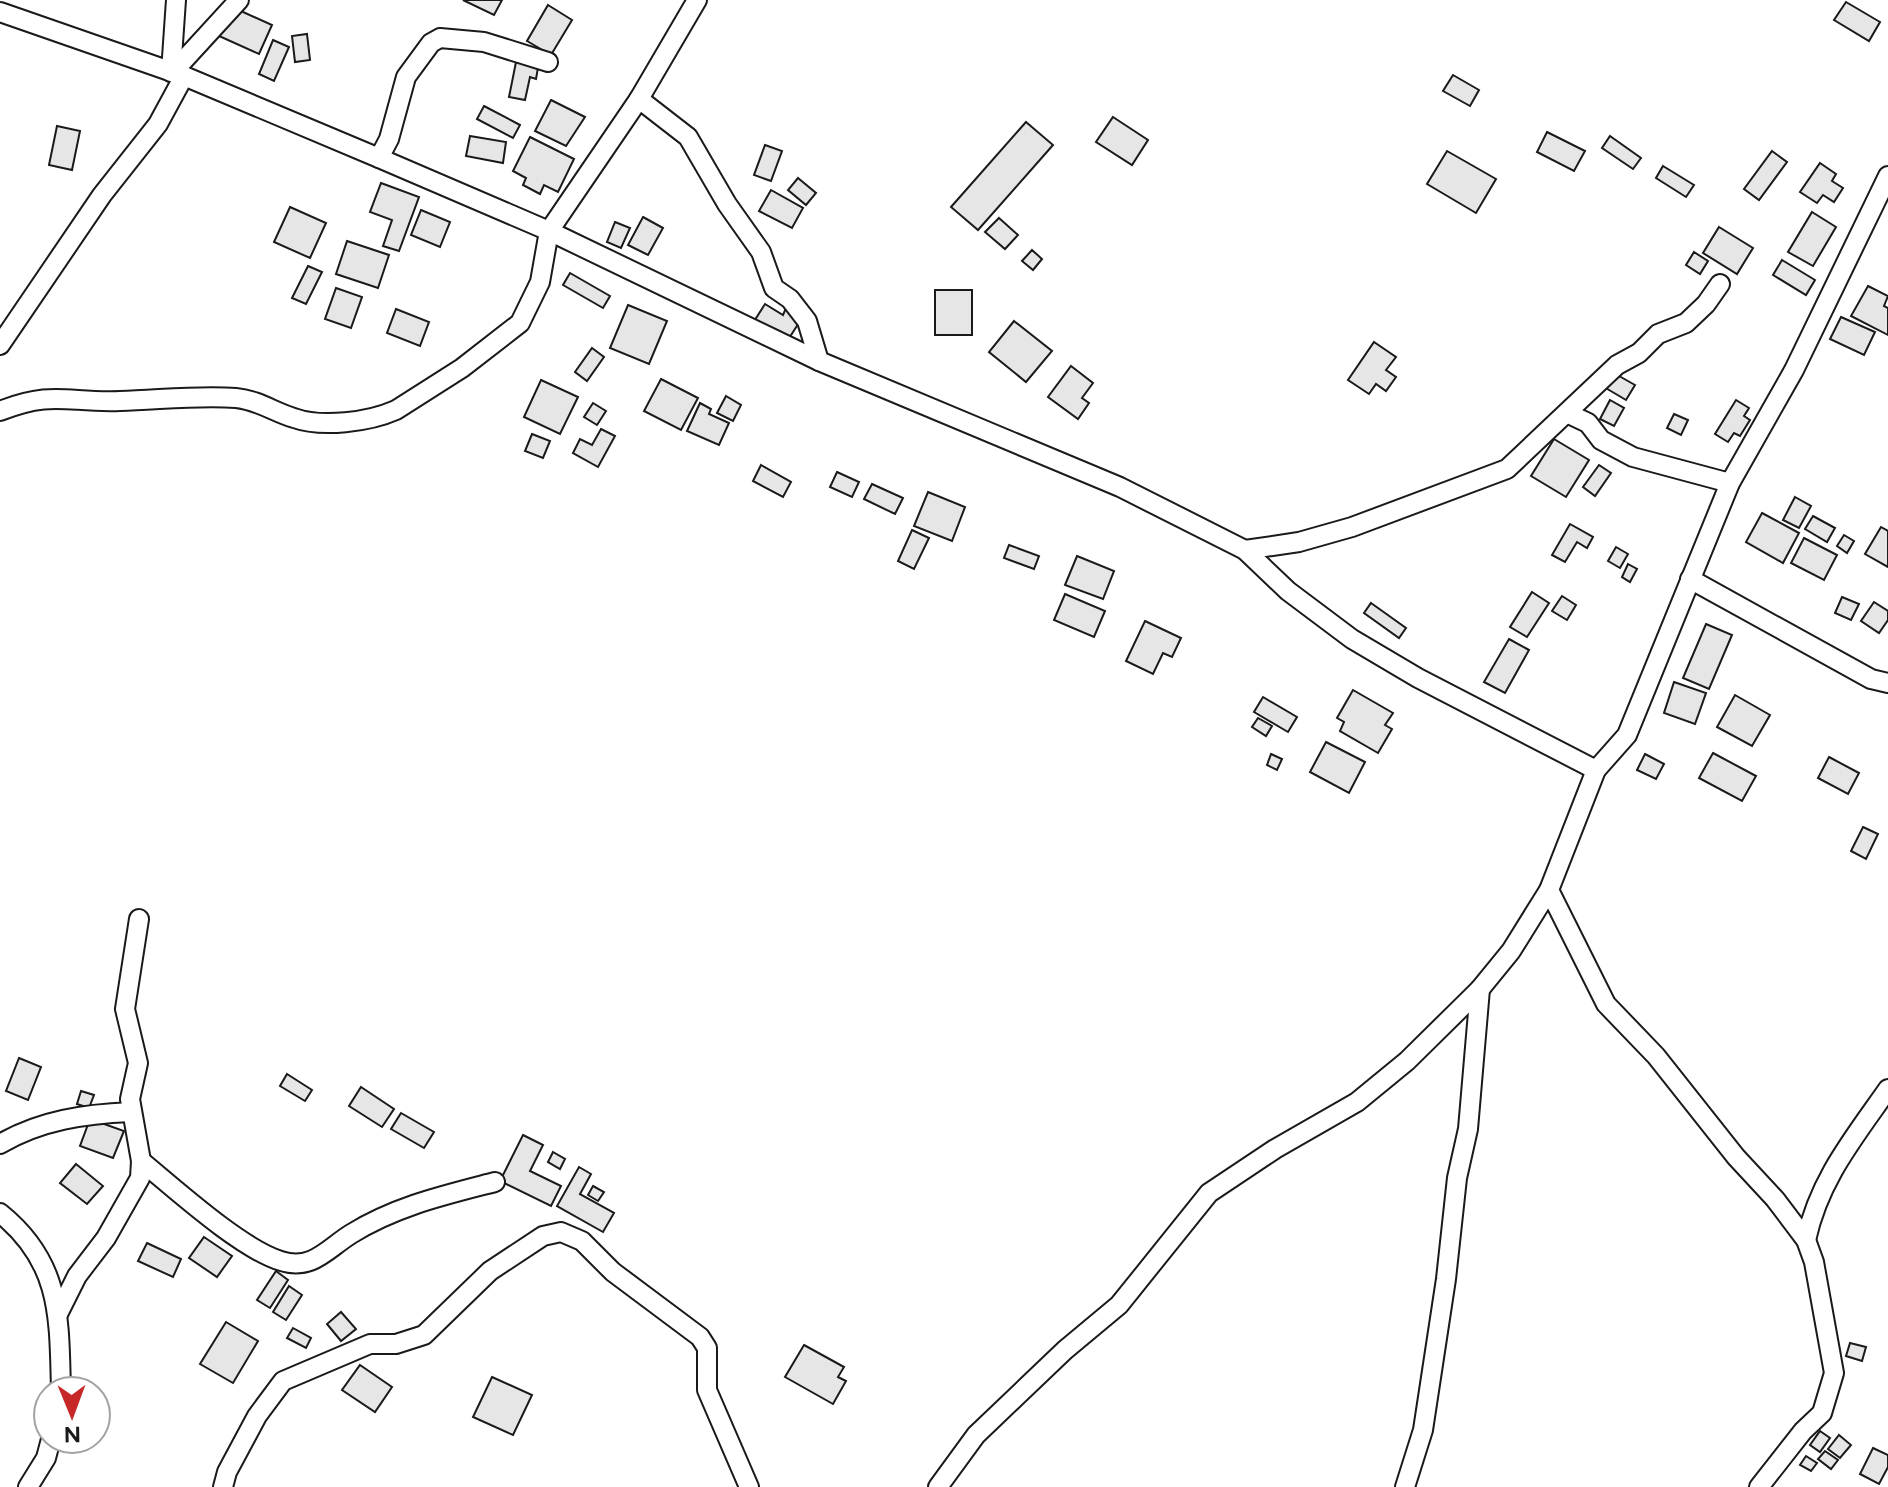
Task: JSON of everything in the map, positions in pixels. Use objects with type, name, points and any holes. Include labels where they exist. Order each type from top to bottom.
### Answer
[{"type":"street","points":[[0,345],[102,195],[158,124],[176,73],[176,0]]},
{"type":"street","points":[[176,73],[239,0]]},
{"type":"street","points":[[0,411],[50,396],[99,402],[236,398],[272,407],[295,419],[329,423],[385,415],[462,368],[520,323],[540,282],[549,231],[639,99],[697,0]]},
{"type":"street","points":[[0,12],[176,73],[379,158],[549,231],[819,361],[1120,487],[1245,550],[1288,591],[1352,639],[1418,678],[1596,770]]},
{"type":"street","points":[[379,158],[389,139],[406,77],[431,43],[440,38],[484,42],[548,62]]},
{"type":"street","points":[[639,99],[688,137],[727,204],[761,252],[774,288],[790,299],[807,321],[819,361]]},
{"type":"street","points":[[938,1487],[976,1435],[1065,1350],[1119,1305],[1209,1193],[1275,1149],[1357,1102],[1407,1061],[1480,989],[1511,951],[1549,890],[1596,770],[1627,735],[1730,483],[1794,370],[1888,176]]},
{"type":"street","points":[[1245,550],[1299,542],[1352,527],[1485,480],[1507,469],[1617,365],[1639,353],[1658,334],[1686,323],[1706,304],[1720,284]]},
{"type":"street","points":[[1567,413],[1588,423],[1601,440],[1633,457],[1730,483]]},
{"type":"street","points":[[1690,579],[1871,679],[1888,683]]},
{"type":"street","points":[[1549,890],[1606,1004],[1656,1056],[1806,1240],[1828,1328],[1834,1373],[1822,1413],[1794,1442],[1759,1487]]},
{"type":"street","points":[[58,1314],[77,1276],[106,1238],[140,1178],[141,1161],[131,1112],[133,1080],[138,1063],[125,1009],[139,919]]},
{"type":"street","points":[[1405,1487],[1423,1430],[1446,1279],[1457,1178],[1468,1129],[1480,989]]},
{"type":"street","points":[[1806,1240],[1813,1205],[1830,1172],[1888,1089]]},
{"type":"street","points":[[0,1144],[25,1130],[87,1114],[131,1112]]},
{"type":"street","points":[[141,1161],[228,1231],[281,1262],[315,1262],[351,1234],[406,1206],[495,1182]]},
{"type":"street","points":[[0,1213],[24,1233],[45,1262],[58,1314],[60,1375]]},
{"type":"street","points":[[223,1487],[227,1472],[257,1416],[283,1381],[370,1344],[396,1344],[424,1335],[490,1271],[543,1236],[561,1232],[582,1241],[624,1281],[700,1337],[707,1348],[707,1390],[749,1487]]},
{"type":"street","points":[[28,1487],[47,1455]]},
{"type":"building","points":[[463,0],[502,0],[494,15]]},
{"type":"building","points":[[1846,2],[1880,22],[1869,41],[1834,20]]},
{"type":"building","points":[[548,5],[572,20],[551,55],[527,41]]},
{"type":"building","points":[[232,7],[272,25],[259,54],[219,36]]},
{"type":"building","points":[[307,34],[310,60],[295,62],[292,36]]},
{"type":"building","points":[[273,40],[289,47],[274,81],[259,74]]},
{"type":"building","points":[[517,57],[539,62],[536,79],[530,77],[525,100],[509,97]]},
{"type":"building","points":[[1453,75],[1479,90],[1470,106],[1443,91]]},
{"type":"building","points":[[551,100],[585,117],[566,146],[535,131]]},
{"type":"building","points":[[484,106],[520,125],[513,138],[477,119]]},
{"type":"building","points":[[1113,117],[1148,140],[1132,165],[1096,142]]},
{"type":"building","points":[[1026,122],[1053,145],[978,230],[951,207]]},
{"type":"building","points":[[57,126],[80,131],[72,170],[49,165]]},
{"type":"building","points":[[1547,132],[1585,151],[1574,171],[1537,152]]},
{"type":"building","points":[[470,136],[506,142],[503,163],[466,156]]},
{"type":"building","points":[[1610,136],[1641,158],[1633,169],[1602,148]]},
{"type":"building","points":[[530,137],[574,159],[558,192],[544,185],[540,194],[523,185],[526,178],[513,171]]},
{"type":"building","points":[[765,145],[782,151],[771,181],[754,175]]},
{"type":"building","points":[[1447,151],[1496,179],[1476,213],[1427,184]]},
{"type":"building","points":[[1772,151],[1787,162],[1759,200],[1744,189]]},
{"type":"building","points":[[1820,163],[1836,174],[1832,181],[1843,188],[1834,202],[1823,195],[1817,203],[1800,192]]},
{"type":"building","points":[[1663,166],[1694,185],[1686,197],[1656,178]]},
{"type":"building","points":[[798,178],[816,193],[806,205],[788,190]]},
{"type":"building","points":[[381,183],[419,197],[399,251],[383,246],[392,220],[370,212]]},
{"type":"building","points":[[771,190],[803,208],[792,228],[759,211]]},
{"type":"building","points":[[290,207],[326,223],[310,258],[274,242]]},
{"type":"building","points":[[421,210],[450,222],[440,247],[411,235]]},
{"type":"building","points":[[1812,212],[1836,227],[1813,266],[1788,252]]},
{"type":"building","points":[[643,217],[663,228],[648,255],[628,245]]},
{"type":"building","points":[[999,218],[1018,235],[1005,249],[985,232]]},
{"type":"building","points":[[615,222],[630,228],[621,248],[607,242]]},
{"type":"building","points":[[1719,227],[1753,248],[1737,274],[1703,253]]},
{"type":"building","points":[[347,241],[389,255],[378,288],[336,274]]},
{"type":"building","points":[[1032,250],[1042,259],[1033,270],[1022,261]]},
{"type":"building","points":[[1694,252],[1708,261],[1700,274],[1686,265]]},
{"type":"building","points":[[1782,260],[1815,280],[1806,295],[1773,275]]},
{"type":"building","points":[[308,266],[322,272],[306,304],[292,298]]},
{"type":"building","points":[[570,273],[610,296],[603,308],[563,285]]},
{"type":"building","points":[[1868,286],[1888,296],[1884,306],[1888,308],[1888,335],[1851,316]]},
{"type":"building","points":[[336,288],[362,297],[351,328],[325,319]]},
{"type":"building","points":[[935,290],[972,290],[972,335],[935,335]]},
{"type":"building","points":[[765,304],[783,315],[786,308],[802,318],[786,343],[753,323]]},
{"type":"building","points":[[628,305],[667,321],[649,364],[610,348]]},
{"type":"building","points":[[396,309],[429,322],[420,346],[387,333]]},
{"type":"building","points":[[1841,317],[1875,332],[1864,355],[1830,339]]},
{"type":"building","points":[[1014,321],[1052,351],[1026,382],[989,352]]},
{"type":"building","points":[[1374,342],[1396,357],[1386,370],[1396,377],[1386,391],[1376,384],[1369,394],[1348,380]]},
{"type":"building","points":[[592,348],[604,357],[587,381],[575,372]]},
{"type":"building","points":[[1071,366],[1093,383],[1082,398],[1089,403],[1078,419],[1048,397]]},
{"type":"building","points":[[1612,372],[1635,385],[1626,400],[1604,387]]},
{"type":"building","points":[[661,379],[698,398],[681,430],[644,411]]},
{"type":"building","points":[[541,380],[578,397],[560,434],[524,417]]},
{"type":"building","points":[[726,396],[741,405],[733,421],[717,413]]},
{"type":"building","points":[[1610,400],[1624,408],[1614,426],[1600,419]]},
{"type":"building","points":[[1736,400],[1749,408],[1744,416],[1750,420],[1740,436],[1734,433],[1728,442],[1715,434]]},
{"type":"building","points":[[593,403],[606,411],[597,425],[584,417]]},
{"type":"building","points":[[700,403],[711,409],[709,414],[729,423],[719,445],[687,431]]},
{"type":"building","points":[[1674,414],[1688,420],[1681,435],[1667,428]]},
{"type":"building","points":[[601,429],[615,436],[598,467],[573,453],[580,439],[592,445]]},
{"type":"building","points":[[532,434],[550,441],[543,458],[525,451]]},
{"type":"building","points":[[1554,439],[1589,460],[1566,497],[1531,476]]},
{"type":"building","points":[[761,465],[791,482],[783,497],[753,481]]},
{"type":"building","points":[[1599,465],[1611,473],[1595,496],[1583,487]]},
{"type":"building","points":[[837,472],[859,482],[852,497],[830,487]]},
{"type":"building","points":[[872,484],[903,498],[895,514],[864,499]]},
{"type":"building","points":[[928,492],[965,507],[952,541],[914,526]]},
{"type":"building","points":[[1795,497],[1811,506],[1799,528],[1783,520]]},
{"type":"building","points":[[1762,513],[1799,533],[1783,563],[1746,542]]},
{"type":"building","points":[[1813,516],[1835,528],[1827,542],[1805,529]]},
{"type":"building","points":[[1570,524],[1593,537],[1587,548],[1577,542],[1565,562],[1552,555]]},
{"type":"building","points":[[1881,527],[1888,531],[1888,567],[1865,554]]},
{"type":"building","points":[[912,530],[929,538],[914,569],[898,561]]},
{"type":"building","points":[[1844,535],[1854,541],[1847,553],[1837,546]]},
{"type":"building","points":[[1804,538],[1837,555],[1824,580],[1791,563]]},
{"type":"building","points":[[1009,545],[1039,556],[1034,569],[1004,558]]},
{"type":"building","points":[[1616,547],[1628,554],[1620,568],[1608,561]]},
{"type":"building","points":[[1077,556],[1114,571],[1103,599],[1065,585]]},
{"type":"building","points":[[1628,564],[1637,569],[1630,582],[1622,577]]},
{"type":"building","points":[[1532,592],[1549,603],[1527,637],[1510,627]]},
{"type":"building","points":[[1065,594],[1105,611],[1094,637],[1054,620]]},
{"type":"building","points":[[1562,596],[1576,605],[1567,620],[1552,611]]},
{"type":"building","points":[[1842,597],[1859,604],[1851,620],[1835,613]]},
{"type":"building","points":[[1874,602],[1888,611],[1888,620],[1879,633],[1861,621]]},
{"type":"building","points":[[1371,603],[1406,628],[1399,638],[1364,613]]},
{"type":"building","points":[[1145,621],[1181,638],[1172,657],[1163,653],[1153,674],[1126,661]]},
{"type":"building","points":[[1706,624],[1732,635],[1709,689],[1683,678]]},
{"type":"building","points":[[1509,639],[1529,650],[1505,693],[1484,682]]},
{"type":"building","points":[[1674,682],[1706,693],[1695,724],[1664,713]]},
{"type":"building","points":[[1353,690],[1393,713],[1385,725],[1392,729],[1378,753],[1340,731],[1344,722],[1337,718]]},
{"type":"building","points":[[1735,695],[1770,715],[1752,746],[1717,727]]},
{"type":"building","points":[[1263,697],[1297,717],[1288,732],[1254,712]]},
{"type":"building","points":[[1258,718],[1272,726],[1266,736],[1252,727]]},
{"type":"building","points":[[1326,742],[1365,762],[1349,793],[1310,772]]},
{"type":"building","points":[[1713,753],[1756,776],[1742,801],[1699,778]]},
{"type":"building","points":[[1271,754],[1282,759],[1277,770],[1267,765]]},
{"type":"building","points":[[1645,754],[1664,764],[1656,779],[1637,770]]},
{"type":"building","points":[[1829,757],[1859,773],[1848,794],[1818,778]]},
{"type":"building","points":[[1863,827],[1878,834],[1866,859],[1851,851]]},
{"type":"building","points":[[19,1058],[41,1067],[28,1100],[6,1091]]},
{"type":"building","points":[[287,1074],[312,1090],[305,1101],[280,1086]]},
{"type":"building","points":[[361,1087],[394,1109],[382,1127],[349,1106]]},
{"type":"building","points":[[81,1091],[94,1095],[89,1108],[77,1104]]},
{"type":"building","points":[[401,1113],[434,1132],[424,1148],[391,1129]]},
{"type":"building","points":[[90,1119],[124,1131],[113,1158],[80,1146]]},
{"type":"building","points":[[523,1135],[543,1145],[530,1171],[561,1186],[551,1206],[500,1181]]},
{"type":"building","points":[[553,1152],[565,1159],[560,1169],[548,1162]]},
{"type":"building","points":[[76,1164],[103,1186],[87,1204],[60,1183]]},
{"type":"building","points":[[579,1167],[591,1174],[580,1194],[614,1213],[603,1232],[557,1206]]},
{"type":"building","points":[[593,1186],[604,1192],[598,1201],[588,1195]]},
{"type":"building","points":[[204,1237],[232,1256],[217,1277],[189,1258]]},
{"type":"building","points":[[147,1243],[181,1259],[173,1277],[138,1261]]},
{"type":"building","points":[[276,1271],[288,1280],[270,1308],[257,1300]]},
{"type":"building","points":[[289,1286],[302,1295],[286,1320],[273,1312]]},
{"type":"building","points":[[341,1312],[356,1329],[341,1341],[327,1324]]},
{"type":"building","points":[[226,1322],[258,1341],[233,1383],[200,1364]]},
{"type":"building","points":[[293,1328],[311,1338],[306,1348],[287,1338]]},
{"type":"building","points":[[1850,1343],[1866,1347],[1862,1361],[1846,1356]]},
{"type":"building","points":[[804,1345],[844,1367],[838,1377],[846,1381],[833,1404],[785,1377]]},
{"type":"building","points":[[360,1365],[392,1387],[375,1412],[342,1390]]},
{"type":"building","points":[[492,1377],[532,1395],[513,1435],[473,1417]]},
{"type":"building","points":[[1820,1431],[1830,1438],[1820,1452],[1810,1445]]},
{"type":"building","points":[[1839,1435],[1851,1445],[1840,1458],[1828,1449]]},
{"type":"building","points":[[1873,1448],[1888,1455],[1888,1467],[1879,1484],[1860,1474]]},
{"type":"building","points":[[1825,1451],[1838,1460],[1831,1469],[1818,1459]]},
{"type":"building","points":[[1806,1456],[1817,1463],[1811,1471],[1800,1465]]}]
